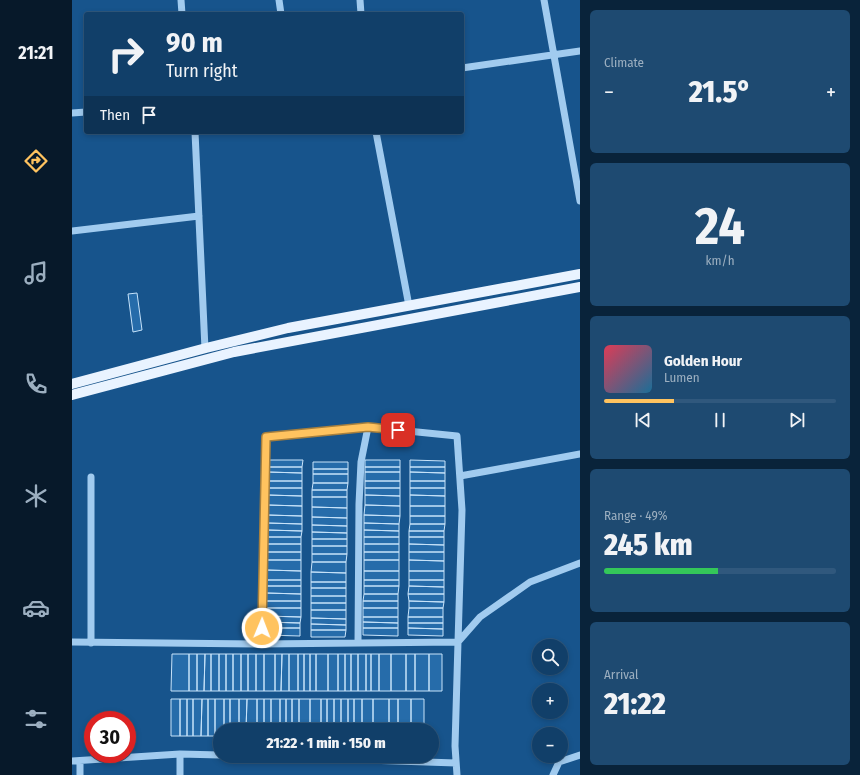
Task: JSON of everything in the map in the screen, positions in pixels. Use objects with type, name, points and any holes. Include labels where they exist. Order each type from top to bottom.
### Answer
[{"type":"main road","points":[[72,384],[288,328],[580,274]]},
{"type":"main road","points":[[72,395],[234,352],[580,287]]},
{"type":"street","points":[[181,0],[182,12]]},
{"type":"street","points":[[279,0],[281,12]]},
{"type":"street","points":[[360,0],[361,12]]},
{"type":"street","points":[[544,0],[580,202]]},
{"type":"street","points":[[464,68],[580,51]]},
{"type":"street","points":[[72,113],[84,112]]},
{"type":"street","points":[[195,134],[205,349]]},
{"type":"street","points":[[376,134],[409,306]]},
{"type":"street","points":[[72,231],[199,216]]},
{"type":"street","points":[[358,643],[359,504],[362,462],[368,427]]},
{"type":"street","points":[[261,644],[266,437],[368,427],[458,436],[462,510],[455,746],[456,775]]},
{"type":"street","points":[[460,476],[580,454]]},
{"type":"street","points":[[91,477],[91,643]]},
{"type":"street","points":[[72,642],[261,644],[458,642],[480,617],[530,582],[580,563]]},
{"type":"street","points":[[72,761],[180,754],[213,755]]},
{"type":"street","points":[[180,754],[180,775]]},
{"type":"street","points":[[553,775],[559,762],[580,754]]},
{"type":"street","points":[[80,761],[80,775]]},
{"type":"street","points":[[439,762],[456,763]]},
{"type":"building","points":[[137,293],[142,330],[133,332],[128,294]]},
{"type":"building","points":[[267,460],[303,460],[302,467],[267,467]]},
{"type":"building","points":[[365,460],[400,460],[400,467],[365,467]]},
{"type":"building","points":[[410,460],[445,461],[445,467],[410,467]]},
{"type":"building","points":[[313,462],[348,462],[348,469],[313,469]]},
{"type":"building","points":[[267,467],[302,467],[302,473],[267,472]]},
{"type":"building","points":[[365,467],[400,467],[400,472],[365,472]]},
{"type":"building","points":[[410,467],[445,467],[445,473],[410,472]]},
{"type":"building","points":[[313,469],[348,469],[348,474],[313,474]]},
{"type":"building","points":[[267,472],[302,473],[302,481],[267,481]]},
{"type":"building","points":[[365,472],[400,472],[400,481],[365,481]]},
{"type":"building","points":[[410,472],[445,473],[445,481],[410,481]]},
{"type":"building","points":[[313,474],[348,474],[348,483],[313,483]]},
{"type":"building","points":[[267,481],[302,481],[302,488],[267,488]]},
{"type":"building","points":[[365,481],[400,481],[400,488],[365,488]]},
{"type":"building","points":[[410,481],[445,481],[445,488],[410,488]]},
{"type":"building","points":[[313,483],[348,483],[347,490],[312,490]]},
{"type":"building","points":[[267,488],[302,488],[302,496],[267,495]]},
{"type":"building","points":[[365,488],[400,488],[400,496],[365,495]]},
{"type":"building","points":[[410,488],[445,488],[445,496],[410,495]]},
{"type":"building","points":[[312,490],[347,490],[347,497],[312,497]]},
{"type":"building","points":[[267,495],[302,496],[302,506],[267,505]]},
{"type":"building","points":[[365,495],[400,496],[400,506],[365,505]]},
{"type":"building","points":[[410,495],[445,496],[445,506],[410,506]]},
{"type":"building","points":[[312,497],[347,497],[347,508],[312,507]]},
{"type":"building","points":[[267,505],[302,506],[302,516],[267,515]]},
{"type":"building","points":[[365,505],[400,506],[400,516],[364,515]]},
{"type":"building","points":[[410,506],[445,506],[445,516],[410,516]]},
{"type":"building","points":[[312,507],[347,508],[347,518],[312,517]]},
{"type":"building","points":[[267,515],[302,516],[302,524],[267,523]]},
{"type":"building","points":[[364,515],[400,516],[399,524],[364,523]]},
{"type":"building","points":[[410,516],[445,516],[445,524],[410,524]]},
{"type":"building","points":[[312,517],[347,518],[347,526],[312,525]]},
{"type":"building","points":[[267,523],[302,524],[302,531],[267,530]]},
{"type":"building","points":[[364,523],[399,524],[399,531],[364,530]]},
{"type":"building","points":[[410,524],[445,524],[444,531],[409,531]]},
{"type":"building","points":[[312,525],[347,526],[347,533],[312,532]]},
{"type":"building","points":[[267,530],[302,531],[301,537],[266,537]]},
{"type":"building","points":[[364,530],[399,531],[399,537],[364,537]]},
{"type":"building","points":[[409,531],[444,531],[444,537],[409,537]]},
{"type":"building","points":[[312,532],[347,533],[347,539],[312,539]]},
{"type":"building","points":[[266,537],[301,537],[301,544],[267,544]]},
{"type":"building","points":[[364,537],[399,537],[399,544],[364,544]]},
{"type":"building","points":[[409,537],[444,537],[444,545],[409,544]]},
{"type":"building","points":[[312,539],[347,539],[347,546],[312,546]]},
{"type":"building","points":[[267,544],[301,544],[301,552],[266,552]]},
{"type":"building","points":[[364,544],[399,544],[399,552],[364,552]]},
{"type":"building","points":[[409,544],[444,545],[444,552],[409,552]]},
{"type":"building","points":[[312,546],[347,546],[347,554],[312,554]]},
{"type":"building","points":[[266,552],[301,552],[301,560],[266,560]]},
{"type":"building","points":[[364,552],[399,552],[399,560],[364,560]]},
{"type":"building","points":[[409,552],[444,552],[444,561],[409,560]]},
{"type":"building","points":[[312,554],[347,554],[346,562],[312,562]]},
{"type":"building","points":[[266,560],[301,560],[301,571],[266,570]]},
{"type":"building","points":[[364,560],[399,560],[399,571],[364,571]]},
{"type":"building","points":[[409,560],[444,561],[444,571],[409,571]]},
{"type":"building","points":[[312,562],[346,562],[346,573],[311,572]]},
{"type":"building","points":[[266,570],[301,571],[301,580],[266,580]]},
{"type":"building","points":[[364,571],[399,571],[399,580],[364,580]]},
{"type":"building","points":[[409,571],[444,571],[444,580],[409,580]]},
{"type":"building","points":[[311,572],[346,573],[346,582],[311,582]]},
{"type":"building","points":[[266,580],[301,580],[301,586],[266,586]]},
{"type":"building","points":[[364,580],[399,580],[399,586],[364,586]]},
{"type":"building","points":[[409,580],[444,580],[444,587],[409,586]]},
{"type":"building","points":[[311,582],[346,582],[346,588],[311,588]]},
{"type":"building","points":[[266,586],[301,586],[301,594],[266,593]]},
{"type":"building","points":[[364,586],[399,586],[398,594],[364,594]]},
{"type":"building","points":[[409,586],[444,587],[444,594],[408,594]]},
{"type":"building","points":[[311,588],[346,588],[346,596],[311,596]]},
{"type":"building","points":[[266,593],[301,594],[301,601],[266,601]]},
{"type":"building","points":[[364,594],[398,594],[398,601],[363,601]]},
{"type":"building","points":[[408,594],[444,594],[444,602],[409,601]]},
{"type":"building","points":[[311,596],[346,596],[346,603],[311,603]]},
{"type":"building","points":[[266,601],[301,601],[301,608],[266,608]]},
{"type":"building","points":[[363,601],[398,601],[398,608],[363,608]]},
{"type":"building","points":[[409,601],[444,602],[443,608],[409,608]]},
{"type":"building","points":[[311,603],[346,603],[346,610],[311,610]]},
{"type":"building","points":[[266,608],[301,608],[301,617],[265,616]]},
{"type":"building","points":[[363,608],[398,608],[398,617],[363,617]]},
{"type":"building","points":[[409,608],[443,608],[443,617],[408,617]]},
{"type":"building","points":[[311,610],[346,610],[346,619],[311,618]]},
{"type":"building","points":[[265,616],[301,617],[300,623],[265,622]]},
{"type":"building","points":[[363,617],[398,617],[398,623],[363,622]]},
{"type":"building","points":[[408,617],[443,617],[443,623],[408,623]]},
{"type":"building","points":[[311,618],[346,619],[346,625],[311,624]]},
{"type":"building","points":[[265,622],[300,623],[300,628],[265,628]]},
{"type":"building","points":[[363,622],[398,623],[398,628],[363,628]]},
{"type":"building","points":[[408,623],[443,623],[443,629],[408,628]]},
{"type":"building","points":[[311,624],[346,625],[346,630],[311,630]]},
{"type":"building","points":[[265,628],[300,628],[300,636],[265,635]]},
{"type":"building","points":[[363,628],[398,628],[398,636],[363,635]]},
{"type":"building","points":[[408,628],[443,629],[443,636],[408,635]]},
{"type":"building","points":[[311,630],[346,630],[345,637],[311,637]]},
{"type":"building","points":[[172,654],[189,654],[189,691],[171,691]]},
{"type":"building","points":[[189,654],[197,654],[197,691],[189,691]]},
{"type":"building","points":[[197,654],[205,654],[204,691],[197,691]]},
{"type":"building","points":[[205,654],[211,654],[211,691],[204,691]]},
{"type":"building","points":[[211,654],[219,654],[219,691],[211,691]]},
{"type":"building","points":[[219,654],[226,654],[226,691],[219,691]]},
{"type":"building","points":[[226,654],[233,654],[233,691],[226,691]]},
{"type":"building","points":[[233,654],[241,654],[241,691],[233,691]]},
{"type":"building","points":[[241,654],[248,654],[248,691],[241,691]]},
{"type":"building","points":[[248,654],[256,654],[256,691],[248,691]]},
{"type":"building","points":[[256,654],[264,654],[264,691],[256,691]]},
{"type":"building","points":[[264,654],[275,654],[275,691],[264,691]]},
{"type":"building","points":[[275,654],[282,654],[281,691],[275,691]]},
{"type":"building","points":[[282,654],[289,654],[289,691],[281,691]]},
{"type":"building","points":[[289,654],[298,654],[298,691],[289,691]]},
{"type":"building","points":[[298,654],[304,654],[304,691],[298,691]]},
{"type":"building","points":[[304,654],[310,654],[310,691],[304,691]]},
{"type":"building","points":[[310,654],[316,654],[316,691],[310,691]]},
{"type":"building","points":[[316,654],[328,654],[328,691],[316,691]]},
{"type":"building","points":[[328,654],[338,654],[338,691],[328,691]]},
{"type":"building","points":[[338,654],[345,654],[345,691],[338,691]]},
{"type":"building","points":[[345,654],[351,654],[351,691],[345,691]]},
{"type":"building","points":[[351,654],[358,654],[358,691],[351,691]]},
{"type":"building","points":[[358,654],[366,654],[366,691],[358,691]]},
{"type":"building","points":[[366,654],[371,654],[371,691],[366,691]]},
{"type":"building","points":[[371,654],[379,654],[379,691],[371,691]]},
{"type":"building","points":[[379,654],[391,654],[391,691],[379,691]]},
{"type":"building","points":[[391,654],[406,654],[406,691],[391,691]]},
{"type":"building","points":[[406,654],[415,654],[415,691],[406,691]]},
{"type":"building","points":[[415,654],[429,654],[429,691],[415,691]]},
{"type":"building","points":[[429,654],[442,654],[442,691],[429,691]]},
{"type":"building","points":[[171,699],[180,699],[180,736],[171,736]]},
{"type":"building","points":[[180,699],[187,699],[187,736],[180,736]]},
{"type":"building","points":[[187,699],[193,699],[193,736],[187,736]]},
{"type":"building","points":[[193,699],[202,699],[201,736],[193,736]]},
{"type":"building","points":[[202,699],[208,699],[208,736],[201,736]]},
{"type":"building","points":[[208,699],[215,699],[215,723],[213,723],[213,736],[208,736]]},
{"type":"building","points":[[215,699],[224,699],[224,723],[215,723]]},
{"type":"building","points":[[224,699],[230,699],[230,723],[224,723]]},
{"type":"building","points":[[230,699],[239,699],[239,723],[230,723]]},
{"type":"building","points":[[239,699],[247,699],[246,723],[239,723]]},
{"type":"building","points":[[247,699],[257,699],[257,723],[246,723]]},
{"type":"building","points":[[257,699],[264,699],[264,723],[257,723]]},
{"type":"building","points":[[264,699],[271,699],[271,723],[264,723]]},
{"type":"building","points":[[271,699],[280,699],[280,723],[271,723]]},
{"type":"building","points":[[280,699],[286,699],[286,723],[280,723]]},
{"type":"building","points":[[286,699],[292,699],[292,723],[286,723]]},
{"type":"building","points":[[292,699],[299,699],[299,723],[292,723]]},
{"type":"building","points":[[299,699],[310,699],[310,723],[299,723]]},
{"type":"building","points":[[310,699],[321,699],[321,723],[310,723]]},
{"type":"building","points":[[321,699],[327,699],[327,723],[321,723]]},
{"type":"building","points":[[327,699],[334,699],[334,723],[327,723]]},
{"type":"building","points":[[334,699],[341,699],[341,723],[334,723]]},
{"type":"building","points":[[341,699],[348,699],[348,723],[341,723]]},
{"type":"building","points":[[348,699],[354,699],[354,723],[348,723]]},
{"type":"building","points":[[354,699],[362,699],[362,723],[354,723]]},
{"type":"building","points":[[362,699],[373,699],[373,723],[362,723]]},
{"type":"building","points":[[373,699],[389,699],[389,723],[373,723]]},
{"type":"building","points":[[389,699],[398,699],[398,723],[389,723]]},
{"type":"building","points":[[398,699],[411,699],[411,723],[398,723]]},
{"type":"building","points":[[411,699],[424,699],[424,723],[411,723]]},
{"type":"route","points":[[262,628],[266,437],[368,427],[398,430]]}]
